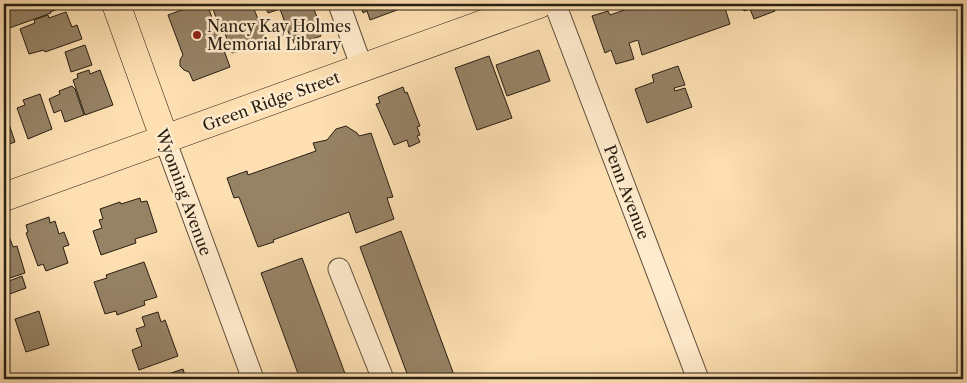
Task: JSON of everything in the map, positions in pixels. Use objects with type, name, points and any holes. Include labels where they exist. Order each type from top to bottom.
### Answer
[{"type":"main road","name":"Wyoming Avenue","points":[[116,4],[164,140]]},
{"type":"main road","name":"Green Ridge Street","points":[[4,197],[539,4]]},
{"type":"street","points":[[339,4],[362,68]]},
{"type":"street","name":"Penn Avenue","points":[[555,4],[698,379]]},
{"type":"street","name":"Wyoming Avenue","points":[[164,140],[253,379]]},
{"type":"street","points":[[339,269],[383,379]]},
{"type":"building","points":[[4,4],[56,4],[58,9],[4,30]]},
{"type":"building","name":"Nancy Kay Holmes Memorial Library","points":[[198,4],[207,4],[230,67],[193,81],[189,72],[180,66],[180,60],[183,55],[168,15]]},
{"type":"building","points":[[228,4],[252,4],[267,42],[232,53],[222,25],[219,26],[213,9]]},
{"type":"building","points":[[264,4],[312,4],[321,28],[318,29],[321,36],[295,45],[280,9],[268,13]]},
{"type":"building","points":[[360,4],[394,4],[397,10],[370,20],[367,11],[363,13]]},
{"type":"building","points":[[642,4],[726,4],[724,5],[730,24],[642,55],[638,40],[629,43],[634,59],[616,64],[611,50],[605,53],[592,16],[608,11],[610,15]]},
{"type":"building","points":[[741,4],[773,4],[775,11],[754,19],[750,9],[744,11]]},
{"type":"building","points":[[66,12],[72,27],[77,25],[82,39],[45,52],[44,50],[29,54],[20,29],[35,23],[34,20],[48,15],[49,18]]},
{"type":"building","points":[[85,45],[92,65],[71,72],[65,52]]},
{"type":"building","points":[[539,50],[550,81],[507,96],[496,65]]},
{"type":"building","points":[[489,56],[512,118],[477,130],[455,68]]},
{"type":"building","points":[[678,66],[685,85],[674,88],[675,91],[685,88],[692,107],[647,123],[635,89],[654,82],[652,75]]},
{"type":"building","points":[[89,70],[90,74],[100,70],[113,105],[85,115],[73,80],[78,78],[77,74]]},
{"type":"building","points":[[72,86],[75,89],[84,115],[65,122],[61,110],[54,113],[49,99],[60,94],[59,91]]},
{"type":"building","points":[[403,87],[405,93],[407,92],[420,126],[417,127],[420,135],[417,136],[420,142],[409,147],[407,140],[394,145],[376,104],[380,103],[378,97]]},
{"type":"building","points":[[40,94],[52,129],[28,139],[17,108],[25,105],[23,100]]},
{"type":"building","points":[[4,109],[15,142],[4,146]]},
{"type":"building","points":[[346,126],[359,136],[371,133],[393,197],[387,198],[394,219],[356,233],[349,212],[258,247],[239,197],[234,198],[227,178],[247,171],[248,175],[316,151],[313,143],[327,140],[336,129]]},
{"type":"building","points":[[140,198],[141,202],[147,201],[157,232],[135,239],[136,243],[101,255],[93,231],[102,228],[99,220],[103,219],[100,209]]},
{"type":"building","points":[[49,217],[50,223],[55,221],[59,234],[64,232],[69,245],[63,247],[68,263],[46,271],[43,264],[38,266],[26,233],[28,232],[26,225]]},
{"type":"building","points":[[401,231],[454,375],[443,379],[409,379],[360,247]]},
{"type":"building","points":[[4,233],[9,236],[13,247],[17,246],[25,273],[4,280]]},
{"type":"building","points":[[302,258],[347,379],[300,379],[261,273]]},
{"type":"building","points":[[144,262],[157,297],[144,301],[145,305],[117,315],[116,311],[105,314],[94,282],[107,278],[106,275]]},
{"type":"building","points":[[22,276],[26,288],[7,295],[4,283]]},
{"type":"building","points":[[39,311],[49,345],[26,352],[15,319]]},
{"type":"building","points":[[158,312],[161,322],[165,320],[178,356],[139,370],[132,350],[142,346],[136,329],[145,326],[142,317]]},
{"type":"building","points":[[183,369],[186,379],[154,379]]},
{"type":"place","name":"Nancy Kay Holmes Memorial Library","points":[[197,35]]}]
